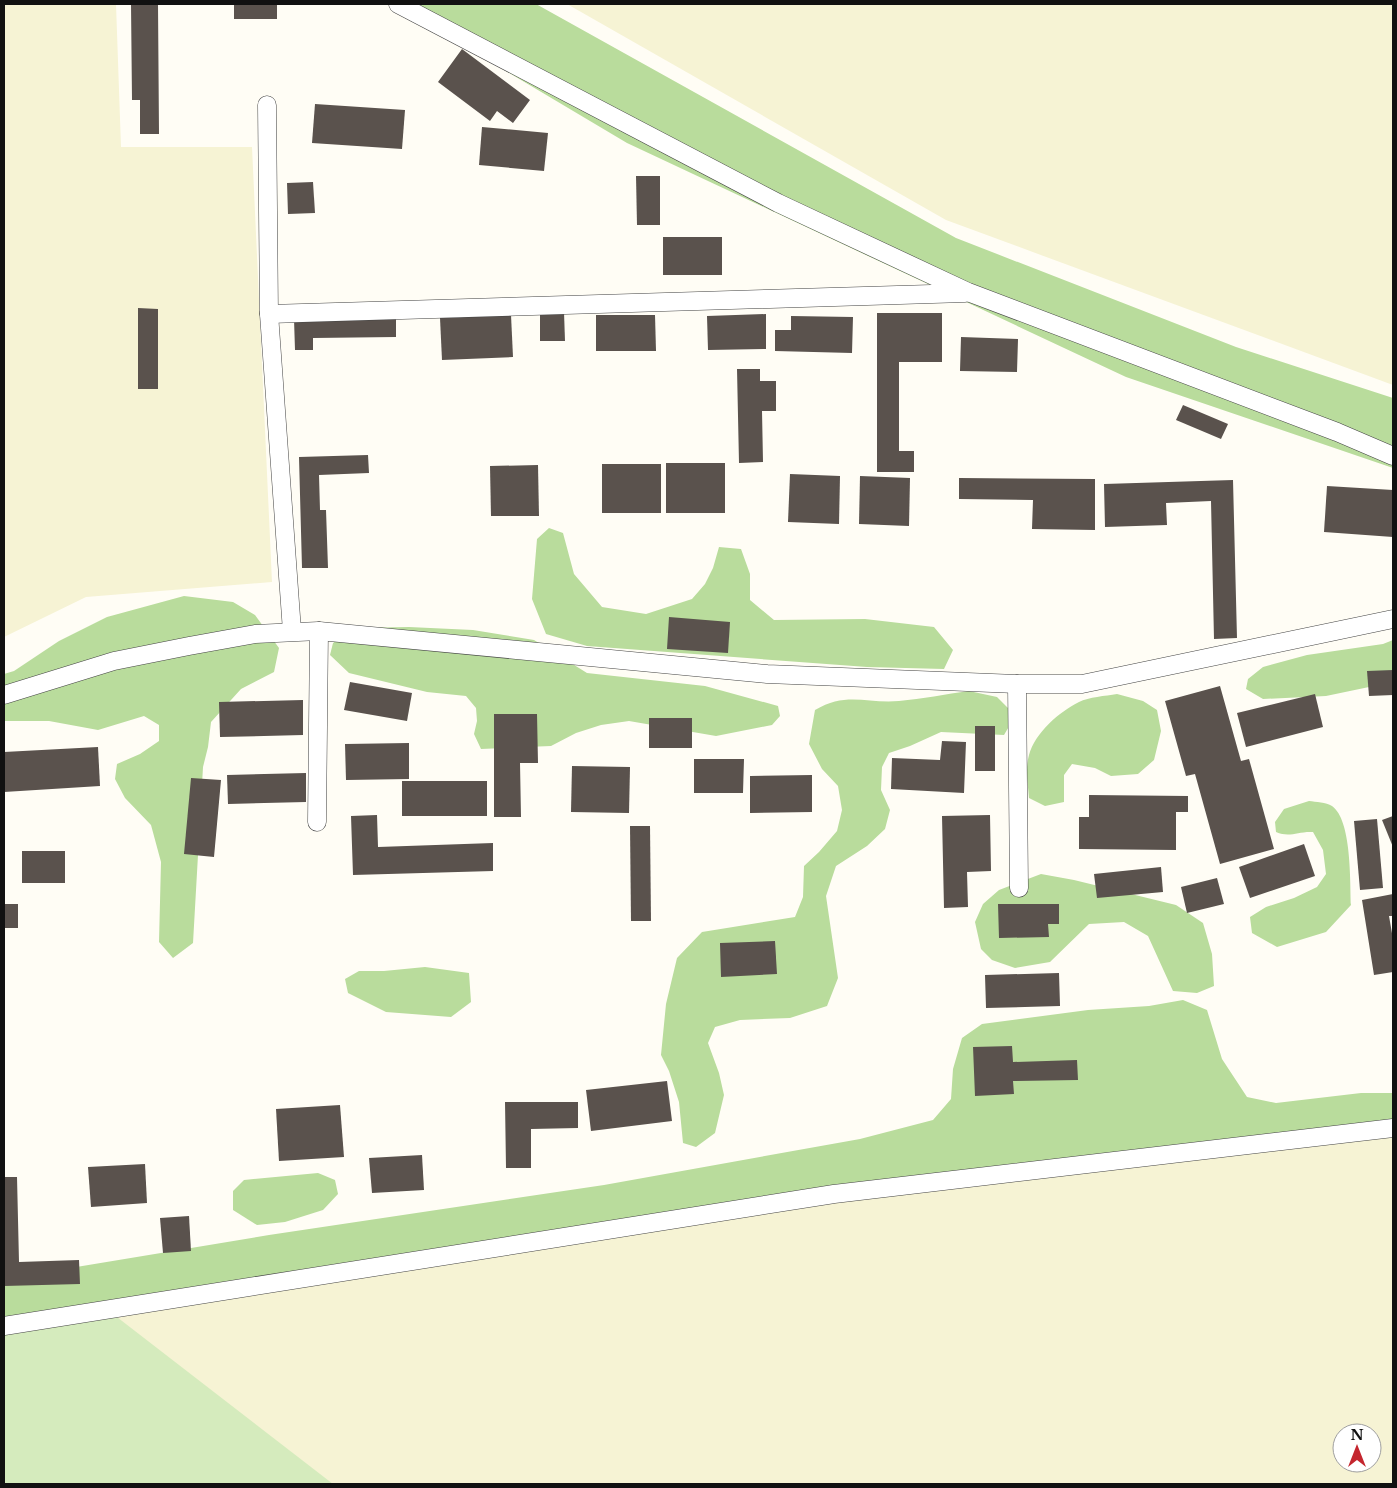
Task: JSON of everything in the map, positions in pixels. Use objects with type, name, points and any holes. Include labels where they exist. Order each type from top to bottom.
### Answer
[{"type":"lane","points":[[398,4],[778,203],[968,292],[1337,432],[1393,456]]},
{"type":"lane","points":[[267,105],[269,314],[292,631]]},
{"type":"lane","points":[[269,314],[968,292]]},
{"type":"lane","points":[[4,695],[114,661],[254,634],[292,631],[319,631],[767,674],[1017,684],[1082,684],[1393,619]]},
{"type":"lane","points":[[317,822],[319,631]]},
{"type":"lane","points":[[1017,684],[1019,888]]},
{"type":"lane","points":[[4,1326],[834,1194],[1393,1128]]},
{"type":"shaded area","points":[[4,4],[116,4],[121,147],[252,147],[272,582],[86,597],[4,637]]},
{"type":"shaded area","points":[[567,4],[1393,4],[1393,385],[946,220]]},
{"type":"shaded area","points":[[1393,1128],[1393,1484],[4,1484],[4,1332],[835,1200]]},
{"type":"green space","points":[[393,4],[536,4],[956,238],[1236,347],[1393,398],[1393,468],[1126,377],[627,143]]},
{"type":"green space","points":[[549,528],[563,533],[574,574],[602,607],[646,614],[692,599],[705,584],[713,568],[719,547],[741,549],[750,574],[750,600],[774,620],[865,619],[934,627],[953,650],[944,669],[867,667],[587,646],[546,634],[532,599],[537,539]]},
{"type":"green space","points":[[184,596],[233,602],[255,615],[279,648],[274,672],[241,689],[211,722],[203,767],[193,943],[173,958],[159,942],[161,862],[151,825],[125,798],[115,779],[117,764],[140,754],[159,741],[159,725],[144,716],[98,730],[49,721],[4,721],[4,674],[14,671],[59,641],[107,617]]},
{"type":"green space","points":[[409,627],[473,630],[534,640],[587,673],[705,686],[778,706],[780,716],[772,725],[716,736],[629,721],[601,725],[576,733],[551,746],[481,749],[474,734],[477,721],[476,708],[466,696],[427,692],[349,673],[330,655],[333,643],[353,628]]},
{"type":"green space","points":[[1393,640],[1393,682],[1326,696],[1263,699],[1246,689],[1248,679],[1263,667],[1307,655],[1383,644]]},
{"type":"green space","points":[[969,691],[997,697],[1010,710],[1011,723],[1004,735],[941,732],[889,753],[882,767],[881,790],[890,810],[885,829],[867,846],[836,866],[826,896],[838,978],[827,1006],[790,1018],[740,1020],[715,1027],[708,1043],[719,1073],[724,1095],[715,1133],[696,1147],[683,1143],[679,1102],[669,1071],[661,1055],[666,1004],[677,958],[702,932],[795,917],[803,897],[804,866],[837,831],[842,810],[838,786],[822,769],[809,744],[815,710],[837,701],[899,701]]},
{"type":"green space","points":[[1117,694],[1143,701],[1157,710],[1161,731],[1154,760],[1138,774],[1111,776],[1095,768],[1072,764],[1064,775],[1064,802],[1045,806],[1029,798],[1028,760],[1032,747],[1042,731],[1056,717],[1083,700]]},
{"type":"green space","points":[[1309,801],[1332,806],[1339,813],[1347,837],[1349,852],[1351,905],[1326,932],[1277,947],[1252,933],[1250,917],[1266,907],[1294,898],[1317,887],[1326,874],[1323,850],[1313,832],[1281,834],[1276,832],[1275,822],[1284,809]]},
{"type":"green space","points":[[1041,874],[1074,880],[1176,905],[1203,923],[1212,954],[1214,986],[1197,993],[1173,991],[1148,936],[1124,922],[1089,924],[1050,962],[1015,968],[992,960],[981,949],[975,922],[983,904],[999,890]]},
{"type":"green space","points":[[425,967],[469,973],[471,1002],[451,1017],[386,1012],[348,993],[345,979],[359,971],[384,971]]},
{"type":"green space","points":[[1183,1000],[1207,1010],[1222,1059],[1247,1097],[1276,1103],[1361,1093],[1393,1093],[1393,1128],[835,1200],[4,1332],[4,1279],[269,1235],[604,1185],[860,1139],[933,1120],[951,1099],[953,1069],[962,1038],[982,1024],[1088,1010],[1149,1006]]},
{"type":"green space","points":[[318,1173],[335,1180],[338,1194],[323,1210],[285,1222],[257,1225],[233,1210],[233,1191],[244,1180]]},
{"type":"green space","points":[[113,1314],[333,1484],[4,1484],[4,1332]]},
{"type":"building","points":[[131,4],[158,4],[159,134],[140,134],[140,100],[132,100]]},
{"type":"building","points":[[234,4],[277,4],[277,19],[234,19]]},
{"type":"building","points":[[462,49],[530,100],[513,123],[497,111],[490,121],[438,82]]},
{"type":"building","points":[[315,104],[405,110],[402,149],[312,143]]},
{"type":"building","points":[[482,127],[548,133],[544,171],[479,165]]},
{"type":"building","points":[[636,176],[660,176],[660,225],[637,225]]},
{"type":"building","points":[[313,182],[315,213],[288,214],[287,183]]},
{"type":"building","points":[[663,237],[722,237],[722,275],[663,275]]},
{"type":"building","points":[[138,308],[158,309],[158,389],[138,389]]},
{"type":"building","points":[[540,312],[564,312],[565,341],[540,341]]},
{"type":"building","points":[[877,313],[942,313],[942,362],[899,362],[899,451],[914,451],[914,472],[877,472]]},
{"type":"building","points":[[766,314],[766,349],[708,350],[707,316]]},
{"type":"building","points":[[511,315],[513,357],[442,360],[440,318]]},
{"type":"building","points":[[596,315],[655,315],[656,351],[596,351]]},
{"type":"building","points":[[791,316],[853,317],[852,353],[775,351],[775,330],[791,330]]},
{"type":"building","points":[[396,317],[396,337],[313,338],[313,350],[295,350],[294,319]]},
{"type":"building","points":[[961,337],[1018,339],[1017,372],[960,371]]},
{"type":"building","points":[[737,369],[760,369],[760,381],[776,381],[776,411],[762,411],[763,462],[739,463]]},
{"type":"building","points":[[1183,405],[1228,424],[1221,439],[1176,420]]},
{"type":"building","points":[[368,455],[369,473],[319,475],[320,510],[326,510],[328,568],[302,568],[299,457]]},
{"type":"building","points":[[666,463],[725,463],[725,513],[666,513]]},
{"type":"building","points":[[602,464],[661,464],[661,513],[602,513]]},
{"type":"building","points":[[538,465],[539,516],[491,516],[490,466]]},
{"type":"building","points":[[790,474],[840,476],[839,524],[788,522]]},
{"type":"building","points":[[860,476],[910,478],[909,526],[859,524]]},
{"type":"building","points":[[959,478],[1095,479],[1095,530],[1032,529],[1033,500],[959,499]]},
{"type":"building","points":[[1233,480],[1237,638],[1214,639],[1211,501],[1166,503],[1167,525],[1105,527],[1104,484]]},
{"type":"building","points":[[1327,486],[1393,490],[1393,537],[1324,532]]},
{"type":"building","points":[[669,617],[730,622],[728,653],[667,649]]},
{"type":"building","points":[[1393,670],[1393,695],[1369,696],[1367,671]]},
{"type":"building","points":[[350,682],[412,693],[407,721],[344,710]]},
{"type":"building","points":[[1220,686],[1241,761],[1249,759],[1274,849],[1220,864],[1195,774],[1186,776],[1165,701]]},
{"type":"building","points":[[1315,694],[1323,727],[1246,747],[1237,713]]},
{"type":"building","points":[[303,700],[303,735],[220,737],[219,702]]},
{"type":"building","points":[[494,714],[537,714],[538,763],[520,763],[521,817],[494,817]]},
{"type":"building","points":[[649,718],[692,718],[692,748],[649,748]]},
{"type":"building","points":[[975,726],[995,726],[995,771],[975,771]]},
{"type":"building","points":[[942,741],[966,742],[964,793],[891,789],[892,758],[940,760]]},
{"type":"building","points":[[409,743],[409,779],[346,780],[345,744]]},
{"type":"building","points":[[98,747],[100,786],[4,792],[4,752]]},
{"type":"building","points":[[694,759],[744,759],[743,793],[694,793]]},
{"type":"building","points":[[572,766],[630,767],[629,813],[571,812]]},
{"type":"building","points":[[306,773],[306,802],[228,804],[227,775]]},
{"type":"building","points":[[812,775],[812,812],[750,813],[750,776]]},
{"type":"building","points":[[191,778],[221,780],[214,857],[184,854]]},
{"type":"building","points":[[402,781],[487,781],[487,816],[402,816]]},
{"type":"building","points":[[1089,795],[1188,796],[1188,812],[1176,812],[1176,850],[1079,849],[1079,817],[1089,817]]},
{"type":"building","points":[[377,815],[378,847],[493,843],[493,871],[353,875],[351,816]]},
{"type":"building","points":[[990,815],[991,871],[967,872],[968,907],[944,908],[942,816]]},
{"type":"building","points":[[1393,816],[1393,847],[1382,820]]},
{"type":"building","points":[[1377,819],[1383,888],[1360,890],[1354,821]]},
{"type":"building","points":[[630,826],[650,826],[651,921],[631,921]]},
{"type":"building","points":[[1304,844],[1315,876],[1250,898],[1239,867]]},
{"type":"building","points":[[22,851],[65,851],[65,883],[22,883]]},
{"type":"building","points":[[1161,867],[1163,892],[1097,898],[1094,874]]},
{"type":"building","points":[[1217,878],[1224,904],[1187,913],[1181,887]]},
{"type":"building","points":[[1393,894],[1393,916],[1389,916],[1393,939],[1393,972],[1374,975],[1362,900]]},
{"type":"building","points":[[4,904],[18,904],[18,928],[4,928]]},
{"type":"building","points":[[998,904],[1059,904],[1059,924],[1048,924],[1049,937],[999,938]]},
{"type":"building","points":[[775,941],[777,974],[721,977],[720,943]]},
{"type":"building","points":[[1059,973],[1060,1006],[986,1008],[985,975]]},
{"type":"building","points":[[1012,1046],[1013,1062],[1077,1060],[1078,1080],[1013,1081],[1014,1094],[975,1096],[973,1047]]},
{"type":"building","points":[[667,1081],[672,1121],[591,1131],[586,1090]]},
{"type":"building","points":[[505,1102],[578,1102],[578,1128],[531,1129],[531,1168],[506,1168]]},
{"type":"building","points":[[340,1105],[344,1157],[279,1161],[276,1109]]},
{"type":"building","points":[[422,1155],[424,1190],[372,1193],[369,1158]]},
{"type":"building","points":[[145,1164],[147,1203],[91,1207],[88,1167]]},
{"type":"building","points":[[4,1177],[17,1177],[19,1262],[79,1260],[80,1284],[4,1286]]},
{"type":"building","points":[[189,1216],[191,1251],[163,1253],[160,1218]]}]
